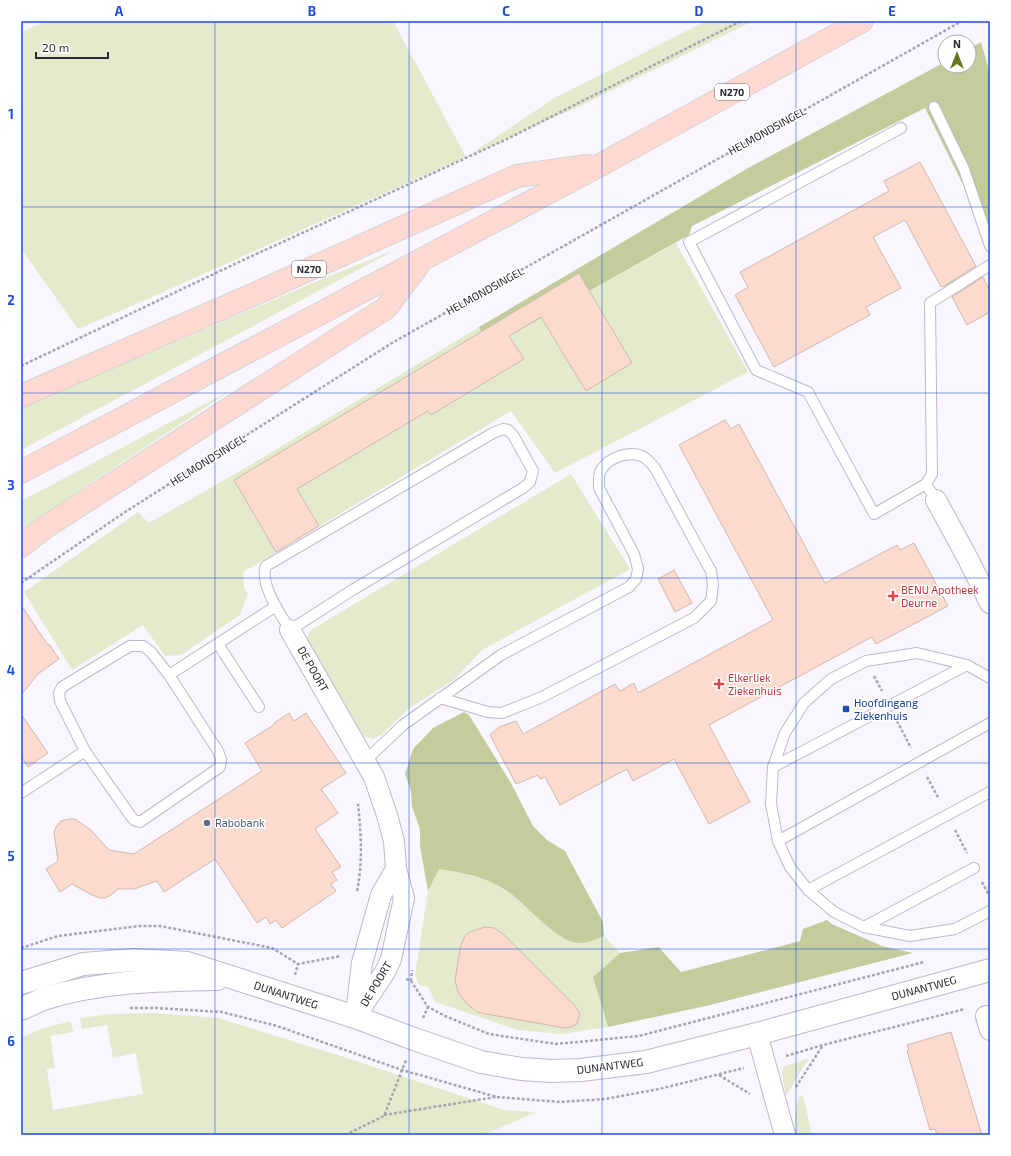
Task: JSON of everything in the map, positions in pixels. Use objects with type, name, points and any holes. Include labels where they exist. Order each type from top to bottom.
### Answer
[{"type":"main road","name":"N270","points":[[21,472],[602,164],[862,21]]},
{"type":"main road","name":"N270","points":[[21,396],[243,299],[517,176],[602,164]]},
{"type":"main road","name":"N270","points":[[21,546],[44,528],[386,308],[422,260]]},
{"type":"street","points":[[931,492],[990,602]]},
{"type":"street","name":"DE POORT","points":[[290,630],[374,777],[394,841],[396,868],[404,898],[391,959],[385,972],[355,1017]]},
{"type":"street","name":"DE POORT","points":[[355,1017],[362,963],[381,895],[396,868]]},
{"type":"street","name":"DUNANTWEG","points":[[21,983],[83,964],[135,960],[187,963],[355,1017],[481,1062],[521,1069],[552,1071],[581,1070],[646,1062],[757,1034],[990,970]]},
{"type":"street","name":"DUNANTWEG","points":[[21,1009],[43,999],[89,988],[137,981],[232,978]]},
{"type":"street","points":[[757,1034],[785,1135]]},
{"type":"lane","points":[[934,107],[964,169],[990,246]]},
{"type":"lane","points":[[901,128],[689,242],[756,370],[808,392],[874,514],[931,492],[930,303],[990,265]]},
{"type":"lane","points":[[503,429],[508,430],[513,435],[533,471],[530,482],[516,492],[354,589],[290,630],[276,606],[264,577],[266,566],[493,433],[503,429]]},
{"type":"lane","points":[[365,761],[403,725],[440,698],[501,655],[629,587],[636,579],[638,569],[634,554],[599,488],[598,479],[602,470],[614,458],[629,454],[644,457],[655,468],[711,571],[713,585],[711,601],[694,618],[542,697],[502,713],[488,712],[440,698]]},
{"type":"lane","points":[[169,675],[276,606]]},
{"type":"lane","points":[[218,644],[259,707]]},
{"type":"lane","points":[[130,646],[143,646],[151,652],[169,675],[218,751],[220,767],[140,822],[134,820],[130,815],[85,751],[60,701],[58,693],[62,688],[130,646]]},
{"type":"lane","points":[[990,678],[967,665],[917,654],[866,661],[831,679],[804,703],[784,733],[773,767],[771,804],[778,840],[790,867],[808,890],[834,912],[864,927],[910,936],[955,929],[990,911]]},
{"type":"lane","points":[[773,767],[967,665]]},
{"type":"lane","points":[[778,840],[990,723]]},
{"type":"lane","points":[[21,793],[85,751]]},
{"type":"lane","points":[[808,890],[990,792]]},
{"type":"lane","points":[[864,927],[974,868]]},
{"type":"path","points":[[21,366],[248,258],[503,141],[741,21]]},
{"type":"path","name":"HELMONDSINGEL","points":[[21,583],[125,512],[392,343],[962,21]]},
{"type":"path","points":[[357,892],[361,871],[361,840],[358,800]]},
{"type":"path","points":[[341,956],[343,949]]},
{"type":"path","points":[[298,964],[341,956],[362,963]]},
{"type":"path","points":[[385,972],[411,981],[428,1007],[445,1016],[489,1034],[556,1044],[640,1036],[929,960]]},
{"type":"path","points":[[779,1113],[823,1045],[808,992]]},
{"type":"path","points":[[126,1008],[156,1008],[222,1012],[277,1026],[402,1070],[384,1116]]},
{"type":"path","points":[[719,1075],[823,1045],[982,1018]]},
{"type":"path","points":[[345,1135],[384,1116],[497,1097]]},
{"type":"green space","points":[[47,21],[393,21],[466,157],[78,329],[21,249],[21,32]]},
{"type":"green space","points":[[706,21],[753,21],[580,106],[467,156],[553,99]]},
{"type":"green space","points":[[981,42],[990,74],[990,223],[983,225],[925,108],[692,226],[689,235],[488,348],[479,327],[748,168],[937,66],[937,74],[977,74],[977,44]]},
{"type":"green space","points":[[676,243],[748,372],[555,473],[511,411],[243,572],[244,588],[248,594],[240,615],[181,655],[165,656],[143,625],[72,670],[24,592],[138,512],[149,523],[252,464],[479,327],[488,348]]},
{"type":"green space","points":[[397,249],[21,450],[21,408],[322,279]]},
{"type":"green space","points":[[231,390],[73,495],[21,530],[21,501]]},
{"type":"green space","points":[[571,474],[630,569],[482,650],[455,679],[411,707],[381,735],[372,739],[361,735],[308,647],[307,637],[311,630]]},
{"type":"green space","points":[[464,712],[469,715],[511,783],[533,826],[547,840],[565,851],[603,922],[604,936],[589,942],[572,942],[546,925],[508,892],[487,880],[473,876],[439,869],[428,891],[420,846],[420,829],[412,807],[411,791],[405,774],[413,749],[433,728]]},
{"type":"green space","points":[[439,869],[466,874],[499,886],[514,896],[555,932],[572,942],[580,943],[592,941],[604,936],[620,953],[593,977],[608,1027],[562,1034],[518,1030],[435,1002],[428,987],[419,985],[415,975],[428,891]]},
{"type":"green space","points":[[827,920],[832,924],[882,946],[913,953],[706,1006],[608,1027],[593,977],[620,953],[659,947],[681,972],[800,941],[803,929]]},
{"type":"green space","points":[[155,1013],[218,1018],[344,1057],[504,1110],[536,1112],[484,1135],[21,1135],[21,1038],[41,1029],[71,1021],[73,1032],[50,1036],[55,1068],[47,1069],[53,1110],[143,1094],[136,1053],[113,1058],[107,1025],[82,1029],[80,1018],[112,1014]]},
{"type":"green space","points":[[809,1058],[786,1096],[782,1074],[783,1067]]},
{"type":"green space","points":[[803,1095],[812,1135],[797,1135],[795,1116],[799,1097]]},
{"type":"building","points":[[920,162],[976,266],[941,287],[905,220],[873,237],[901,288],[866,307],[870,315],[774,367],[735,295],[748,287],[740,272],[889,191],[884,181]]},
{"type":"building","points":[[579,273],[632,363],[586,391],[541,317],[509,336],[524,359],[431,415],[428,411],[297,489],[319,526],[276,552],[234,480]]},
{"type":"building","points":[[983,277],[990,291],[990,312],[967,325],[952,297]]},
{"type":"building","points":[[725,420],[731,429],[739,424],[825,583],[897,545],[900,550],[914,543],[948,606],[876,644],[872,637],[709,725],[750,802],[709,824],[674,759],[633,781],[627,769],[560,805],[545,777],[540,779],[538,775],[516,784],[490,735],[499,727],[516,721],[523,734],[615,684],[620,691],[634,683],[638,693],[773,620],[679,445]]},
{"type":"building","points":[[674,570],[692,603],[675,612],[658,579]]},
{"type":"building","points":[[21,605],[59,659],[38,674],[21,695]]},
{"type":"building","points":[[289,713],[294,721],[306,713],[346,773],[321,789],[338,813],[315,829],[341,867],[332,872],[337,880],[331,884],[336,891],[282,928],[276,920],[270,924],[266,917],[257,923],[215,859],[164,892],[157,881],[134,889],[118,889],[105,898],[92,895],[72,884],[60,892],[46,869],[58,861],[54,833],[56,827],[61,821],[75,819],[91,830],[109,850],[134,854],[262,771],[245,743],[275,724],[274,723]]},
{"type":"building","points":[[21,714],[48,753],[28,767],[21,756]]},
{"type":"building","points":[[485,927],[494,928],[503,934],[575,1006],[580,1014],[577,1024],[565,1028],[486,1014],[477,1012],[465,1002],[458,992],[455,981],[460,948],[465,936],[470,932]]},
{"type":"building","points":[[951,1032],[982,1135],[937,1135],[935,1129],[930,1130],[907,1051],[909,1050],[907,1045]]},
{"type":"place","name":"BENU Apotheek Deurne","points":[[893,596]]},
{"type":"place","name":"Elkerliek Ziekenhuis","points":[[719,684]]},
{"type":"place","name":"Hoofdingang Ziekenhuis","points":[[846,709]]},
{"type":"place","name":"Rabobank","points":[[207,823]]}]
